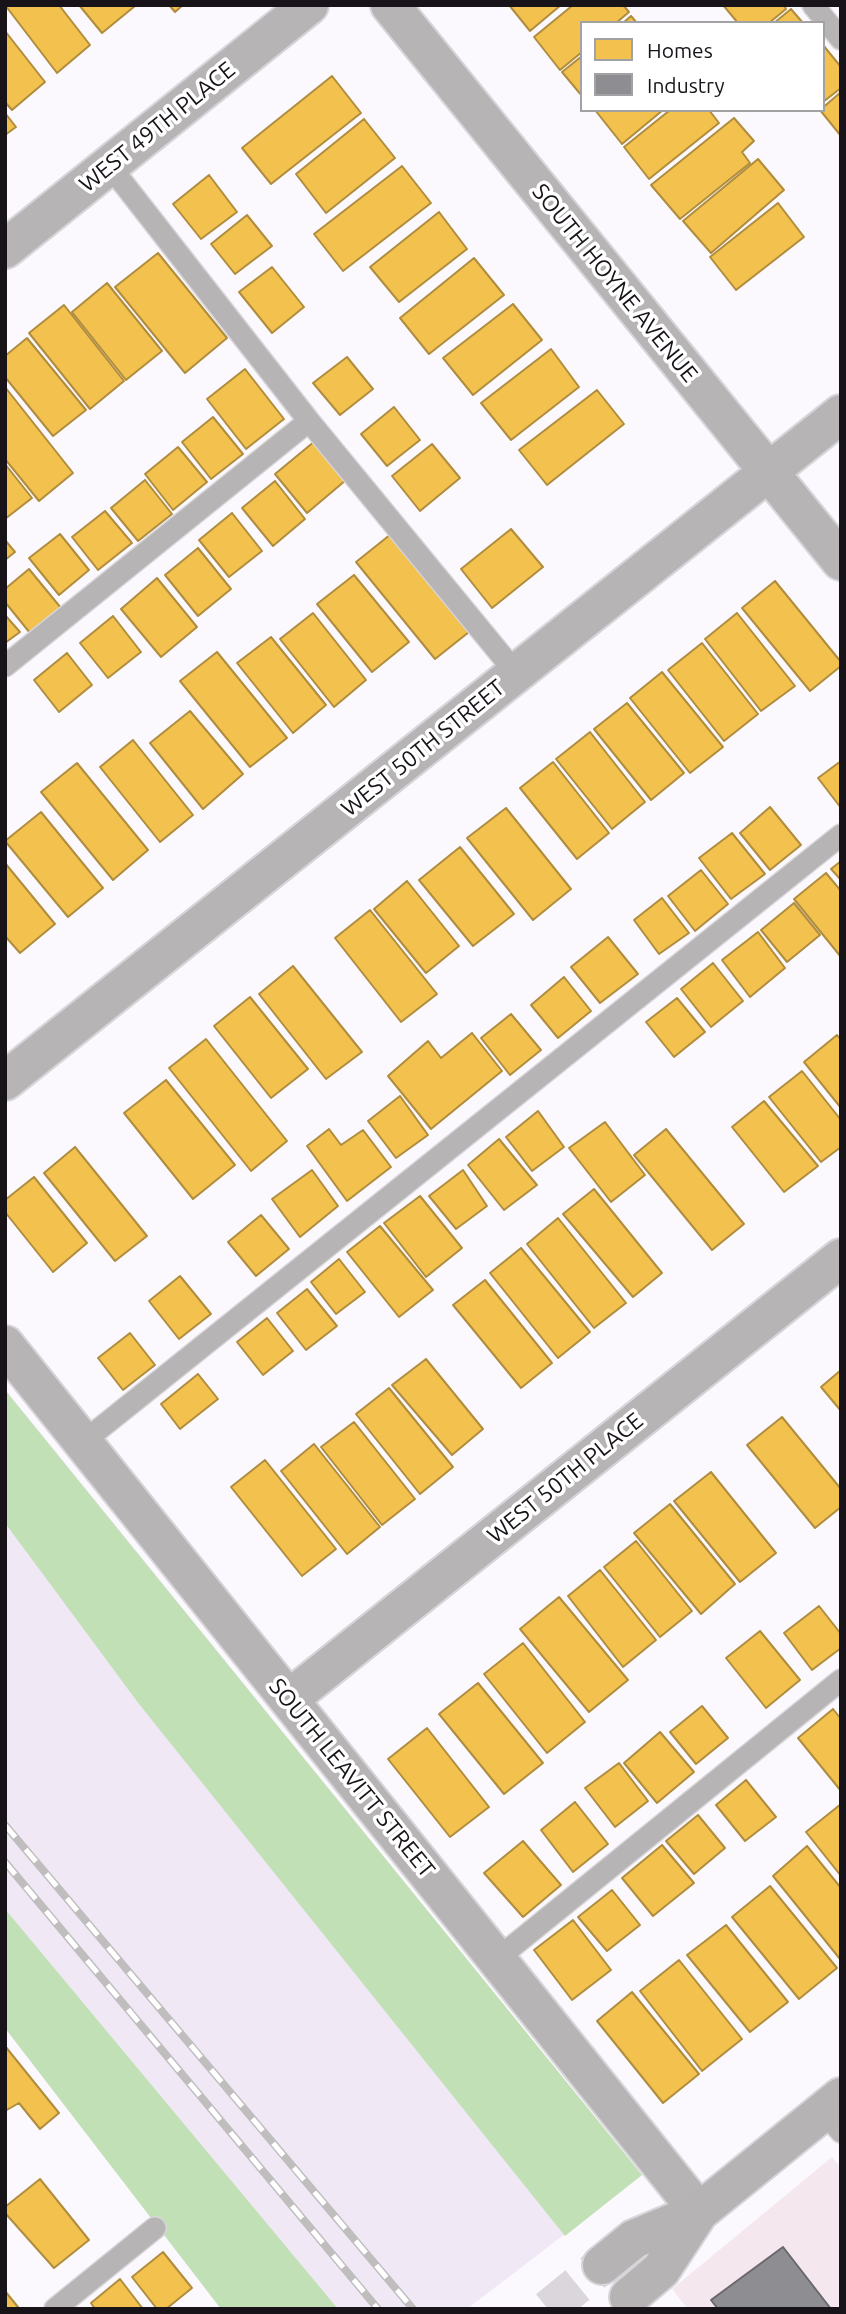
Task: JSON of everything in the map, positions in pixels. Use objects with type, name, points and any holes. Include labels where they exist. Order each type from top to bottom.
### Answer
[{"type":"street","name":"WEST 49TH PLACE","points":[[5,249],[309,5]]},
{"type":"street","name":"SOUTH HOYNE AVENUE","points":[[390,5],[841,561]]},
{"type":"street","name":"WEST 50TH STREET","points":[[5,1081],[841,414]]},
{"type":"street","name":"WEST 50TH PLACE","points":[[289,1699],[841,1258]]},
{"type":"street","name":"SOUTH LEAVITT STREET","points":[[5,1345],[699,2212]]},
{"type":"street","points":[[602,2265],[634,2239],[699,2212],[835,2114]]},
{"type":"street","points":[[629,2297],[661,2270],[699,2212]]},
{"type":"lane","points":[[813,5],[841,39]]},
{"type":"lane","points":[[109,164],[309,421],[516,674]]},
{"type":"lane","points":[[5,666],[309,421]]},
{"type":"lane","points":[[83,1442],[841,835]]},
{"type":"lane","points":[[497,1959],[841,1680]]},
{"type":"lane","points":[[55,2309],[155,2228]]},
{"type":"shaded area","points":[[5,1389],[642,2175],[467,2309],[221,2309],[5,2028]]},
{"type":"shaded area","points":[[832,2157],[841,2168],[841,2309],[688,2309],[672,2289]]},
{"type":"green space","points":[[5,1390],[642,2175],[565,2236],[139,1704],[5,1523]]},
{"type":"green space","points":[[5,1909],[338,2309],[221,2309],[5,2028]]},
{"type":"building: Homes","points":[[5,5],[59,5],[90,45],[57,73]]},
{"type":"building: Homes","points":[[79,5],[134,5],[135,6],[102,33]]},
{"type":"building: Homes","points":[[169,5],[183,5],[175,12]]},
{"type":"building: Homes","points":[[509,5],[561,5],[530,31]]},
{"type":"building: Homes","points":[[573,5],[623,5],[629,12],[618,21],[580,21],[580,54],[560,70],[534,37]]},
{"type":"building: Homes","points":[[723,5],[784,5],[786,9],[771,21],[736,21]]},
{"type":"building: Homes","points":[[791,9],[801,21],[776,21]]},
{"type":"building: Homes","points":[[5,31],[45,82],[12,110],[5,102]]},
{"type":"building: Homes","points":[[825,47],[841,67],[841,88],[825,100]]},
{"type":"building: Homes","points":[[580,58],[580,94],[562,72]]},
{"type":"building: Homes","points":[[332,76],[361,113],[271,184],[242,148]]},
{"type":"building: Homes","points":[[841,92],[841,136],[822,112],[825,112],[825,106]]},
{"type":"building: Homes","points":[[597,112],[661,112],[622,144]]},
{"type":"building: Homes","points":[[668,112],[711,112],[719,123],[649,179],[624,147]]},
{"type":"building: Homes","points":[[5,113],[16,127],[5,135]]},
{"type":"building: Homes","points":[[734,118],[754,141],[742,152],[750,163],[680,219],[651,185]]},
{"type":"building: Homes","points":[[364,119],[395,158],[326,213],[296,174]]},
{"type":"building: Homes","points":[[758,159],[784,190],[711,253],[683,221]]},
{"type":"building: Homes","points":[[402,166],[431,203],[343,271],[314,234]]},
{"type":"building: Homes","points":[[209,175],[237,212],[201,239],[173,204]]},
{"type":"building: Homes","points":[[778,203],[804,237],[736,290],[710,257]]},
{"type":"building: Homes","points":[[439,212],[467,249],[399,302],[370,267]]},
{"type":"building: Homes","points":[[247,215],[272,246],[235,274],[211,244]]},
{"type":"building: Homes","points":[[158,253],[227,338],[185,373],[115,287]]},
{"type":"building: Homes","points":[[474,258],[504,295],[429,354],[400,318]]},
{"type":"building: Homes","points":[[272,267],[304,307],[272,333],[239,292]]},
{"type":"building: Homes","points":[[107,283],[162,351],[126,380],[72,312]]},
{"type":"building: Homes","points":[[513,304],[542,340],[473,395],[443,358]]},
{"type":"building: Homes","points":[[64,305],[124,381],[90,409],[29,333]]},
{"type":"building: Homes","points":[[27,338],[86,410],[53,436],[5,377],[5,356]]},
{"type":"building: Homes","points":[[551,349],[579,387],[511,440],[481,403]]},
{"type":"building: Homes","points":[[347,357],[373,389],[340,415],[313,383]]},
{"type":"building: Homes","points":[[245,369],[284,419],[246,449],[207,399]]},
{"type":"building: Homes","points":[[5,387],[73,473],[39,501],[5,459]]},
{"type":"building: Homes","points":[[597,390],[624,424],[547,485],[519,450]]},
{"type":"building: Homes","points":[[394,407],[420,440],[387,466],[361,434]]},
{"type":"building: Homes","points":[[213,417],[243,454],[211,479],[182,442]]},
{"type":"building: Homes","points":[[315,441],[346,480],[307,513],[275,474]]},
{"type":"building: Homes","points":[[432,444],[460,478],[420,511],[392,476]]},
{"type":"building: Homes","points":[[178,447],[207,482],[173,510],[145,474]]},
{"type":"building: Homes","points":[[5,464],[32,498],[5,519]]},
{"type":"building: Homes","points":[[145,480],[172,514],[138,541],[111,508]]},
{"type":"building: Homes","points":[[275,481],[305,519],[273,546],[242,508]]},
{"type":"building: Homes","points":[[105,511],[132,543],[98,570],[72,537]]},
{"type":"building: Homes","points":[[232,513],[262,551],[229,577],[199,540]]},
{"type":"building: Homes","points":[[511,529],[543,567],[492,608],[461,569]]},
{"type":"building: Homes","points":[[60,534],[89,570],[59,595],[29,558]]},
{"type":"building: Homes","points":[[391,534],[469,632],[435,659],[356,562]]},
{"type":"building: Homes","points":[[5,540],[15,552],[5,560]]},
{"type":"building: Homes","points":[[198,548],[231,589],[198,616],[165,575]]},
{"type":"building: Homes","points":[[29,569],[61,608],[30,633],[5,602],[5,589]]},
{"type":"building: Homes","points":[[354,575],[409,642],[372,672],[317,604]]},
{"type":"building: Homes","points":[[157,578],[197,627],[161,657],[121,609]]},
{"type":"building: Homes","points":[[775,581],[841,662],[841,666],[810,691],[742,608]]},
{"type":"building: Homes","points":[[313,613],[366,680],[334,707],[280,639]]},
{"type":"building: Homes","points":[[737,613],[795,686],[761,711],[705,639]]},
{"type":"building: Homes","points":[[5,615],[20,632],[5,643]]},
{"type":"building: Homes","points":[[113,616],[141,652],[108,678],[80,643]]},
{"type":"building: Homes","points":[[271,637],[326,705],[293,733],[237,663]]},
{"type":"building: Homes","points":[[702,643],[758,714],[724,741],[668,670]]},
{"type":"building: Homes","points":[[217,652],[287,738],[250,767],[180,681]]},
{"type":"building: Homes","points":[[67,653],[92,685],[59,712],[34,680]]},
{"type":"building: Homes","points":[[662,672],[723,747],[690,773],[630,698]]},
{"type":"building: Homes","points":[[627,703],[684,773],[651,800],[594,729]]},
{"type":"building: Homes","points":[[190,711],[243,774],[203,809],[150,743]]},
{"type":"building: Homes","points":[[590,732],[645,802],[612,829],[556,759]]},
{"type":"building: Homes","points":[[133,740],[193,815],[160,842],[100,767]]},
{"type":"building: Homes","points":[[841,761],[841,808],[818,778]]},
{"type":"building: Homes","points":[[553,762],[609,833],[577,859],[520,788]]},
{"type":"building: Homes","points":[[77,763],[148,850],[113,880],[41,792]]},
{"type":"building: Homes","points":[[770,807],[801,845],[770,870],[740,833]]},
{"type":"building: Homes","points":[[506,808],[571,889],[533,920],[467,838]]},
{"type":"building: Homes","points":[[41,812],[103,888],[68,917],[5,841]]},
{"type":"building: Homes","points":[[732,833],[765,874],[731,899],[699,858]]},
{"type":"building: Homes","points":[[460,847],[514,914],[473,946],[419,880]]},
{"type":"building: Homes","points":[[841,861],[841,880],[831,869]]},
{"type":"building: Homes","points":[[5,863],[55,924],[20,953],[5,936]]},
{"type":"building: Homes","points":[[701,870],[728,904],[695,931],[668,896]]},
{"type":"building: Homes","points":[[826,873],[841,891],[841,957],[794,899]]},
{"type":"building: Homes","points":[[407,881],[459,946],[426,973],[374,909]]},
{"type":"building: Homes","points":[[662,898],[689,933],[659,954],[634,920]]},
{"type":"building: Homes","points":[[794,903],[820,935],[787,962],[761,930]]},
{"type":"building: Homes","points":[[370,910],[437,994],[401,1022],[335,938]]},
{"type":"building: Homes","points":[[758,932],[785,968],[750,997],[722,960]]},
{"type":"building: Homes","points":[[608,937],[638,974],[600,1003],[571,967]]},
{"type":"building: Homes","points":[[713,963],[743,1001],[711,1027],[681,989]]},
{"type":"building: Homes","points":[[293,966],[362,1052],[326,1079],[259,994]]},
{"type":"building: Homes","points":[[564,977],[591,1011],[558,1038],[531,1005]]},
{"type":"building: Homes","points":[[250,997],[308,1069],[271,1098],[214,1026]]},
{"type":"building: Homes","points":[[677,998],[705,1032],[674,1057],[646,1022]]},
{"type":"building: Homes","points":[[511,1014],[541,1050],[510,1075],[481,1038]]},
{"type":"building: Homes","points":[[472,1033],[502,1071],[431,1129],[388,1076],[428,1041],[441,1058]]},
{"type":"building: Homes","points":[[837,1035],[841,1040],[841,1108],[804,1062]]},
{"type":"building: Homes","points":[[206,1039],[287,1141],[251,1171],[169,1068]]},
{"type":"building: Homes","points":[[802,1071],[841,1120],[841,1147],[821,1162],[769,1097]]},
{"type":"building: Homes","points":[[166,1080],[235,1165],[193,1199],[124,1113]]},
{"type":"building: Homes","points":[[400,1096],[428,1135],[396,1158],[368,1121]]},
{"type":"building: Homes","points":[[764,1101],[818,1166],[784,1192],[732,1127]]},
{"type":"building: Homes","points":[[538,1111],[564,1147],[532,1171],[506,1137]]},
{"type":"building: Homes","points":[[605,1122],[645,1175],[611,1202],[569,1148]]},
{"type":"building: Homes","points":[[329,1129],[341,1145],[363,1130],[391,1167],[347,1201],[307,1146]]},
{"type":"building: Homes","points":[[666,1129],[744,1224],[712,1250],[634,1155]]},
{"type":"building: Homes","points":[[499,1139],[537,1185],[504,1210],[468,1165]]},
{"type":"building: Homes","points":[[75,1147],[147,1236],[115,1261],[44,1173]]},
{"type":"building: Homes","points":[[312,1170],[338,1206],[300,1237],[272,1199]]},
{"type":"building: Homes","points":[[463,1170],[487,1206],[456,1229],[429,1196]]},
{"type":"building: Homes","points":[[34,1177],[87,1243],[53,1272],[5,1212],[5,1200]]},
{"type":"building: Homes","points":[[594,1189],[662,1273],[633,1297],[563,1214]]},
{"type":"building: Homes","points":[[420,1196],[462,1248],[426,1277],[384,1223]]},
{"type":"building: Homes","points":[[261,1215],[289,1249],[256,1276],[228,1242]]},
{"type":"building: Homes","points":[[558,1218],[626,1303],[594,1328],[527,1244]]},
{"type":"building: Homes","points":[[380,1226],[433,1290],[399,1317],[347,1252]]},
{"type":"building: Homes","points":[[521,1248],[590,1332],[558,1358],[490,1273]]},
{"type":"building: Homes","points":[[339,1259],[365,1292],[336,1314],[311,1282]]},
{"type":"building: Homes","points":[[180,1276],[211,1314],[179,1339],[149,1301]]},
{"type":"building: Homes","points":[[485,1280],[552,1363],[521,1388],[453,1305]]},
{"type":"building: Homes","points":[[307,1289],[337,1326],[306,1350],[277,1313]]},
{"type":"building: Homes","points":[[267,1318],[293,1351],[263,1375],[237,1342]]},
{"type":"building: Homes","points":[[130,1333],[155,1365],[123,1390],[98,1358]]},
{"type":"building: Homes","points":[[426,1359],[483,1429],[452,1455],[392,1385]]},
{"type":"building: Homes","points":[[841,1370],[841,1411],[821,1387]]},
{"type":"building: Homes","points":[[198,1374],[218,1399],[180,1429],[161,1404]]},
{"type":"building: Homes","points":[[389,1388],[453,1467],[420,1494],[356,1414]]},
{"type":"building: Homes","points":[[782,1417],[841,1489],[841,1507],[815,1528],[747,1445]]},
{"type":"building: Homes","points":[[354,1422],[415,1499],[382,1525],[321,1447]]},
{"type":"building: Homes","points":[[314,1444],[380,1527],[347,1554],[281,1471]]},
{"type":"building: Homes","points":[[265,1460],[336,1549],[302,1576],[231,1487]]},
{"type":"building: Homes","points":[[711,1472],[776,1553],[740,1582],[674,1501]]},
{"type":"building: Homes","points":[[670,1504],[735,1584],[701,1614],[634,1533]]},
{"type":"building: Homes","points":[[636,1541],[692,1611],[660,1637],[604,1567]]},
{"type":"building: Homes","points":[[600,1570],[656,1640],[623,1667],[568,1596]]},
{"type":"building: Homes","points":[[559,1597],[628,1680],[589,1712],[520,1629]]},
{"type":"building: Homes","points":[[819,1606],[841,1634],[841,1648],[812,1670],[784,1633]]},
{"type":"building: Homes","points":[[760,1631],[800,1680],[766,1708],[726,1658]]},
{"type":"building: Homes","points":[[523,1643],[585,1722],[547,1753],[484,1674]]},
{"type":"building: Homes","points":[[478,1683],[543,1763],[504,1794],[439,1714]]},
{"type":"building: Homes","points":[[702,1706],[728,1738],[696,1764],[670,1732]]},
{"type":"building: Homes","points":[[833,1709],[841,1719],[841,1791],[798,1738]]},
{"type":"building: Homes","points":[[427,1728],[489,1807],[450,1837],[388,1759]]},
{"type":"building: Homes","points":[[660,1732],[694,1772],[657,1803],[624,1763]]},
{"type":"building: Homes","points":[[619,1763],[648,1801],[615,1827],[585,1788]]},
{"type":"building: Homes","points":[[746,1780],[776,1817],[745,1841],[716,1805]]},
{"type":"building: Homes","points":[[575,1802],[608,1844],[573,1872],[541,1830]]},
{"type":"building: Homes","points":[[841,1804],[841,1876],[806,1832]]},
{"type":"building: Homes","points":[[698,1815],[725,1848],[694,1874],[666,1841]]},
{"type":"building: Homes","points":[[523,1841],[561,1885],[523,1917],[484,1873]]},
{"type":"building: Homes","points":[[662,1845],[694,1883],[653,1916],[622,1878]]},
{"type":"building: Homes","points":[[807,1846],[841,1888],[840,1959],[773,1876]]},
{"type":"building: Homes","points":[[770,1886],[837,1968],[799,1999],[732,1917]]},
{"type":"building: Homes","points":[[612,1890],[640,1925],[607,1951],[578,1917]]},
{"type":"building: Homes","points":[[573,1920],[611,1970],[572,2000],[534,1950]]},
{"type":"building: Homes","points":[[726,1925],[788,2002],[750,2032],[687,1955]]},
{"type":"building: Homes","points":[[679,1960],[742,2039],[702,2071],[640,1991]]},
{"type":"building: Homes","points":[[632,1992],[699,2074],[663,2103],[597,2021]]},
{"type":"building: Homes","points":[[5,2046],[59,2113],[40,2129],[19,2103],[5,2111]]},
{"type":"building: Homes","points":[[40,2179],[89,2240],[54,2268],[5,2213],[5,2207]]},
{"type":"building: Homes","points":[[163,2252],[192,2288],[166,2309],[157,2309],[132,2277]]},
{"type":"building: Homes","points":[[120,2279],[143,2309],[95,2309],[91,2303]]},
{"type":"building: Homes","points":[[5,2291],[18,2307],[16,2309],[5,2309]]},
{"type":"building: Industry","points":[[783,2247],[831,2309],[718,2309],[711,2300]]},
{"type":"tunnel","points":[[548,2309],[602,2265]]},
{"type":"railway","points":[[5,1825],[413,2309]]},
{"type":"railway","points":[[5,1862],[378,2309]]}]
